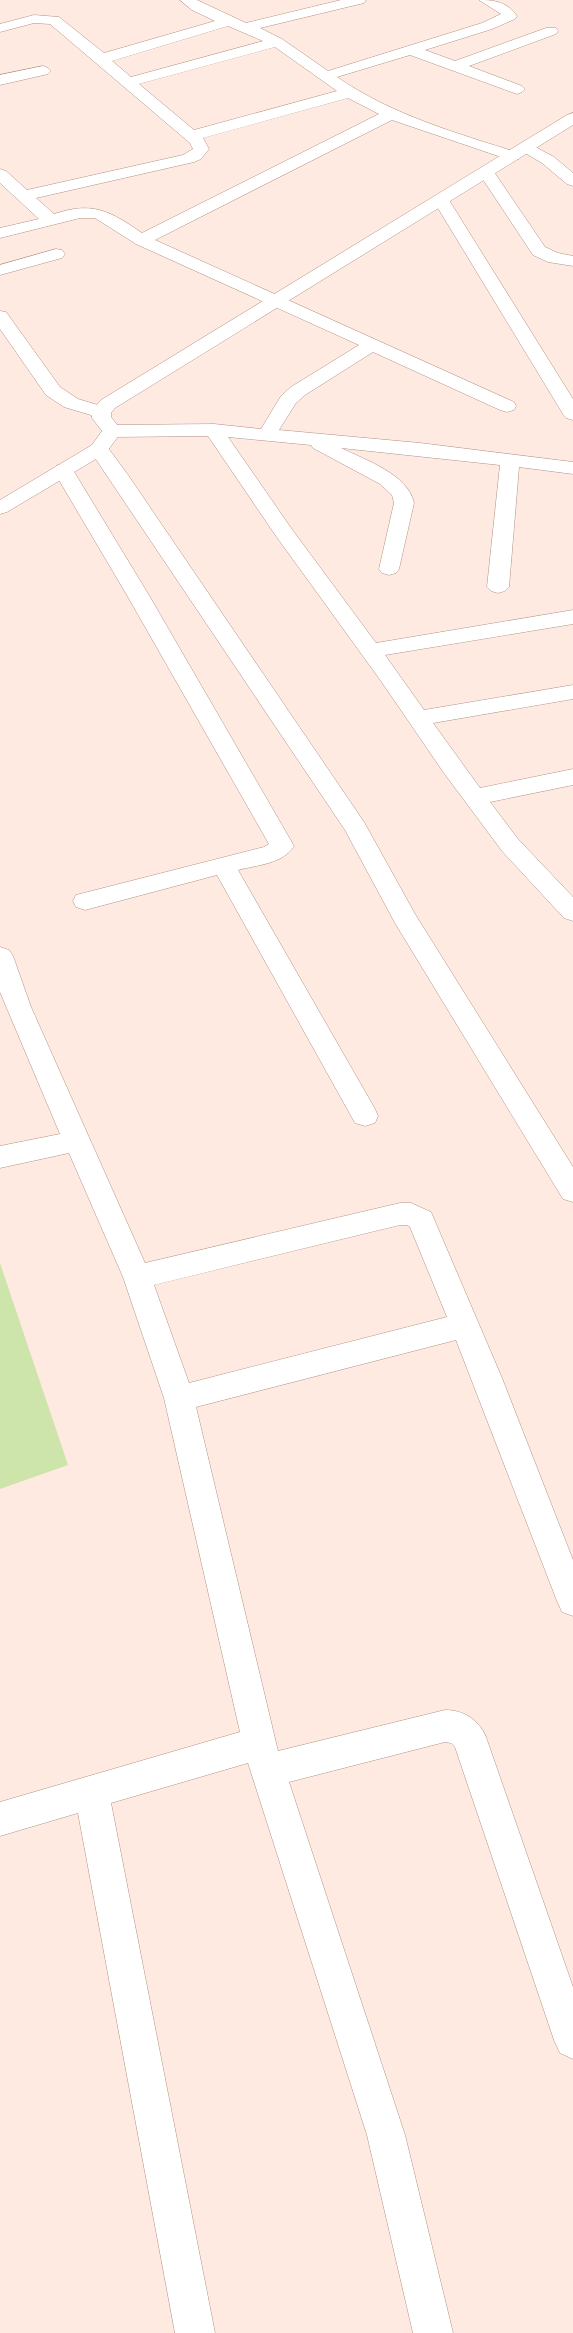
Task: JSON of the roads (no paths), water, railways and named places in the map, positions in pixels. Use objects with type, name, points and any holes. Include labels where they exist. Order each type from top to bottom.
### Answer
[{"type":"street","points":[[187,0],[276,42],[350,92],[391,114],[438,132],[548,160],[573,181]]},
{"type":"street","points":[[247,27],[359,0]]},
{"type":"street","points":[[486,0],[532,28],[551,31]]},
{"type":"street","points":[[326,76],[495,24],[510,16]]},
{"type":"street","points":[[0,28],[34,19],[54,20],[192,136],[201,148],[195,156],[188,159],[24,196]]},
{"type":"street","points":[[101,59],[229,21]]},
{"type":"street","points":[[455,66],[566,25]]},
{"type":"street","points":[[128,82],[276,42]]},
{"type":"street","points":[[411,50],[517,89]]},
{"type":"street","points":[[0,80],[43,71]]},
{"type":"street","points":[[192,136],[350,92]]},
{"type":"street","points":[[142,240],[166,226],[391,114]]},
{"type":"street","points":[[101,412],[108,404],[571,121]]},
{"type":"street","points":[[486,172],[540,252],[554,258],[573,261]]},
{"type":"street","points":[[0,174],[51,221]]},
{"type":"street","points":[[441,200],[573,414]]},
{"type":"street","points":[[0,233],[51,221],[82,211],[94,212],[142,240],[507,406]]},
{"type":"street","points":[[0,270],[56,254]]},
{"type":"street","points":[[2,322],[53,391],[71,403],[101,412]]},
{"type":"street","points":[[267,435],[285,405],[298,391],[372,345]]},
{"type":"street","points":[[101,412],[105,440],[121,478],[356,828],[404,917],[573,1191]]},
{"type":"street","points":[[214,430],[283,532],[371,651],[474,797],[510,845],[573,912]]},
{"type":"street","points":[[0,508],[63,470],[105,440],[214,430],[510,459],[573,468]]},
{"type":"street","points":[[311,440],[387,480],[402,493],[404,503],[389,569]]},
{"type":"street","points":[[498,588],[510,459]]},
{"type":"street","points":[[63,470],[281,842],[281,848],[272,853],[222,864],[84,901]]},
{"type":"street","points":[[371,651],[573,617]]},
{"type":"street","points":[[418,718],[573,692]]},
{"type":"street","points":[[474,797],[573,777]]},
{"type":"street","points":[[222,864],[365,1116]]},
{"type":"street","points":[[0,956],[9,1009],[77,1140],[137,1277],[179,1398],[264,1757],[386,2135],[433,2333]]},
{"type":"street","points":[[0,1157],[77,1140]]},
{"type":"street","points":[[137,1277],[408,1212],[415,1215],[421,1220],[465,1325],[573,1601]]},
{"type":"street","points":[[179,1398],[465,1325]]},
{"type":"street","points":[[0,1819],[92,1794],[264,1757],[454,1726],[469,1737],[573,2040]]},
{"type":"street","points":[[92,1794],[195,2333]]}]
